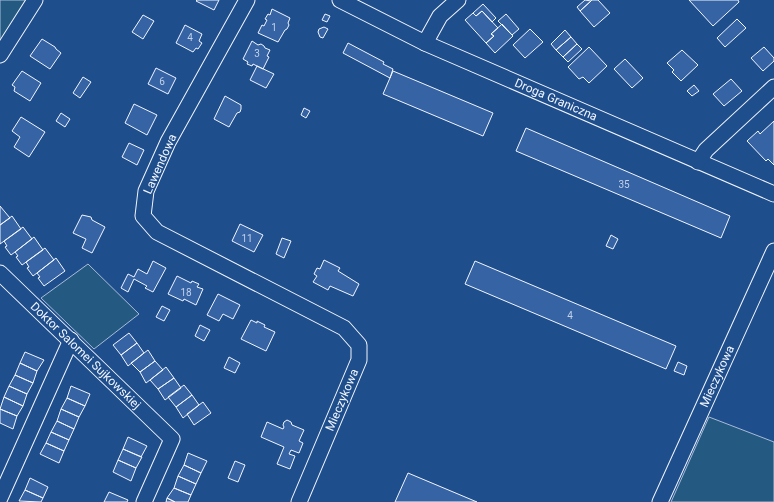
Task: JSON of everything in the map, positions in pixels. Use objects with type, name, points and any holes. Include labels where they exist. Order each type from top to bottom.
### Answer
[{"type":"street","points":[[0,55],[35,0]]},
{"type":"street","name":"Lawendowa","points":[[247,0],[168,142],[146,191],[143,216],[157,232],[254,281]]},
{"type":"street","name":"Droga Graniczna","points":[[340,0],[426,43],[774,194]]},
{"type":"street","points":[[426,43],[440,16],[458,0]]},
{"type":"street","points":[[698,162],[706,150],[774,87]]},
{"type":"street","name":"Mieczykowa","points":[[660,502],[774,251]]},
{"type":"street","name":"Doktor Salomei Sujkowskiej","points":[[0,273],[172,439],[144,502]]},
{"type":"street","name":"Mieczykowa","points":[[254,281],[344,328],[359,345],[360,360],[299,502]]},
{"type":"street","points":[[0,498],[71,340]]},
{"type":"shaded area","points":[[0,0],[26,0],[0,42]]},
{"type":"shaded area","points":[[88,264],[139,314],[94,349],[41,298]]},
{"type":"shaded area","points":[[709,417],[774,442],[774,502],[671,502]]},
{"type":"building","points":[[219,0],[214,10],[196,1]]},
{"type":"building","points":[[585,0],[591,1],[580,11],[577,7]]},
{"type":"building","points":[[592,0],[598,0],[610,13],[594,27],[580,11]]},
{"type":"building","points":[[689,0],[738,0],[739,2],[713,26]]},
{"type":"building","points":[[483,4],[496,18],[492,22],[482,11],[476,16],[473,13]]},
{"type":"building","points":[[272,9],[290,18],[287,29],[278,42],[258,33],[262,25],[264,26],[267,20],[265,19],[268,14],[270,15]]},
{"type":"building","points":[[482,11],[498,28],[491,34],[494,36],[486,43],[465,20],[473,13],[476,16]]},
{"type":"building","points":[[325,14],[330,16],[327,22],[322,20]]},
{"type":"building","points":[[506,14],[519,29],[512,35],[498,21]]},
{"type":"building","points":[[143,15],[154,21],[143,39],[132,32]]},
{"type":"building","points":[[737,19],[746,28],[725,47],[717,38]]},
{"type":"building","points":[[502,24],[513,36],[495,53],[486,43],[494,36],[491,34]]},
{"type":"building","points":[[185,25],[202,34],[199,41],[202,43],[198,49],[196,48],[193,52],[176,43]]},
{"type":"building","points":[[324,27],[328,29],[323,38],[320,37],[318,32],[319,29]]},
{"type":"building","points":[[530,29],[543,42],[525,58],[513,45]]},
{"type":"building","points":[[565,30],[571,37],[556,50],[551,44]]},
{"type":"building","points":[[571,37],[577,44],[563,57],[556,50]]},
{"type":"building","points":[[42,39],[55,47],[61,53],[50,69],[30,56]]},
{"type":"building","points":[[252,41],[258,45],[261,44],[270,50],[267,56],[269,57],[263,69],[253,64],[252,66],[247,64],[248,62],[243,59]]},
{"type":"building","points":[[348,43],[384,62],[383,64],[393,69],[390,78],[343,53]]},
{"type":"building","points":[[577,44],[582,49],[568,62],[563,57]]},
{"type":"building","points":[[589,47],[607,66],[589,83],[583,77],[579,79],[568,67]]},
{"type":"building","points":[[764,47],[774,58],[774,61],[763,71],[751,58]]},
{"type":"building","points":[[682,50],[698,65],[681,81],[672,72],[674,70],[667,63]]},
{"type":"building","points":[[625,59],[643,78],[632,88],[614,69]]},
{"type":"building","points":[[257,66],[274,74],[266,88],[250,80]]},
{"type":"building","points":[[156,68],[176,78],[168,94],[148,84]]},
{"type":"building","points":[[22,71],[41,83],[30,101],[14,91],[15,87],[12,85]]},
{"type":"building","points":[[393,71],[493,113],[483,136],[383,94]]},
{"type":"building","points":[[83,77],[91,82],[80,98],[73,93]]},
{"type":"building","points":[[731,79],[742,91],[724,106],[713,94]]},
{"type":"building","points":[[694,85],[699,91],[692,96],[687,91]]},
{"type":"building","points":[[225,96],[241,105],[240,112],[237,113],[229,127],[214,119]]},
{"type":"building","points":[[134,104],[157,115],[147,135],[125,123]]},
{"type":"building","points":[[304,108],[310,111],[306,118],[301,115]]},
{"type":"building","points":[[61,113],[70,119],[65,127],[56,121]]},
{"type":"building","points":[[21,117],[45,132],[29,157],[14,147],[20,137],[12,131]]},
{"type":"building","points":[[774,121],[774,165],[768,159],[766,161],[747,141],[758,131],[760,134]]},
{"type":"building","points":[[526,128],[730,216],[721,238],[516,151]]},
{"type":"building","points":[[129,143],[144,150],[137,165],[122,157]]},
{"type":"building","points":[[0,206],[10,218],[0,225]]},
{"type":"building","points":[[82,215],[91,217],[92,220],[105,227],[92,253],[82,248],[86,239],[73,233]]},
{"type":"building","points":[[12,216],[21,229],[0,244],[0,225]]},
{"type":"building","points":[[240,224],[263,235],[254,252],[232,241]]},
{"type":"building","points":[[23,227],[32,239],[11,255],[5,247],[7,246],[4,241]]},
{"type":"building","points":[[611,235],[618,239],[613,249],[606,246]]},
{"type":"building","points":[[34,237],[43,250],[22,265],[16,257],[18,256],[15,252]]},
{"type":"building","points":[[282,238],[291,241],[284,258],[276,254]]},
{"type":"building","points":[[45,248],[54,260],[33,276],[27,268],[29,267],[26,262]]},
{"type":"building","points":[[56,258],[65,271],[44,286],[38,278],[40,277],[37,273]]},
{"type":"building","points":[[324,260],[340,268],[338,271],[359,284],[353,296],[330,286],[328,290],[313,282],[317,276],[314,274],[317,268],[320,269]]},
{"type":"building","points":[[153,261],[166,268],[153,292],[145,288],[147,286],[134,279],[128,292],[121,288],[128,274],[134,277],[138,269],[147,274]]},
{"type":"building","points":[[475,261],[676,346],[666,369],[465,284]]},
{"type":"building","points":[[177,276],[191,283],[192,281],[199,284],[197,287],[203,289],[196,305],[168,294]]},
{"type":"building","points":[[218,294],[240,305],[233,319],[223,314],[219,321],[207,315]]},
{"type":"building","points":[[162,306],[170,310],[164,321],[156,317]]},
{"type":"building","points":[[251,320],[265,325],[264,327],[275,332],[266,351],[241,339]]},
{"type":"building","points":[[200,325],[210,330],[204,341],[195,336]]},
{"type":"building","points":[[129,333],[137,343],[121,355],[113,345]]},
{"type":"building","points":[[137,343],[144,353],[128,366],[121,355]]},
{"type":"building","points":[[148,350],[155,361],[140,372],[131,363]]},
{"type":"building","points":[[25,352],[44,360],[37,371],[20,363]]},
{"type":"building","points":[[229,357],[240,363],[235,373],[224,368]]},
{"type":"building","points":[[155,361],[163,370],[146,383],[140,372]]},
{"type":"building","points":[[678,362],[687,366],[684,375],[674,371]]},
{"type":"building","points":[[20,363],[37,371],[33,383],[15,375]]},
{"type":"building","points":[[166,367],[174,378],[158,389],[150,380]]},
{"type":"building","points":[[15,375],[33,383],[27,394],[9,386]]},
{"type":"building","points":[[174,378],[181,388],[165,400],[158,389]]},
{"type":"building","points":[[184,385],[192,395],[176,407],[168,397]]},
{"type":"building","points":[[9,386],[27,394],[23,406],[4,397]]},
{"type":"building","points":[[71,386],[90,394],[85,406],[67,398]]},
{"type":"building","points":[[192,395],[199,405],[183,418],[176,407]]},
{"type":"building","points":[[4,397],[23,406],[17,416],[0,409]]},
{"type":"building","points":[[67,398],[85,406],[79,417],[61,409]]},
{"type":"building","points":[[203,402],[211,413],[194,425],[187,414]]},
{"type":"building","points":[[0,409],[17,416],[13,429],[0,423]]},
{"type":"building","points":[[61,409],[79,417],[74,429],[57,421]]},
{"type":"building","points":[[287,420],[291,422],[292,425],[304,430],[299,441],[303,443],[299,453],[291,450],[289,454],[295,456],[290,469],[277,464],[284,447],[261,437],[267,422],[283,429],[284,422]]},
{"type":"building","points":[[57,421],[74,429],[69,440],[51,432]]},
{"type":"building","points":[[51,432],[69,440],[64,451],[46,443]]},
{"type":"building","points":[[128,437],[147,446],[141,457],[123,449]]},
{"type":"building","points":[[46,443],[64,451],[59,463],[40,454]]},
{"type":"building","points":[[123,449],[142,457],[136,468],[118,460]]},
{"type":"building","points":[[188,453],[207,461],[201,473],[184,465]]},
{"type":"building","points":[[118,460],[136,468],[131,481],[113,472]]},
{"type":"building","points":[[235,461],[245,465],[238,482],[228,478]]},
{"type":"building","points":[[184,465],[201,473],[196,484],[178,476]]},
{"type":"building","points":[[408,473],[477,502],[395,502]]},
{"type":"building","points":[[178,476],[196,484],[191,495],[174,488]]},
{"type":"building","points":[[30,478],[48,487],[43,498],[25,490]]},
{"type":"building","points":[[174,488],[191,495],[188,502],[175,502],[167,498]]},
{"type":"building","points":[[25,490],[43,498],[41,502],[19,501]]},
{"type":"building","points":[[109,492],[128,500],[127,502],[104,502]]},
{"type":"building","points":[[167,498],[175,502],[166,502]]}]
